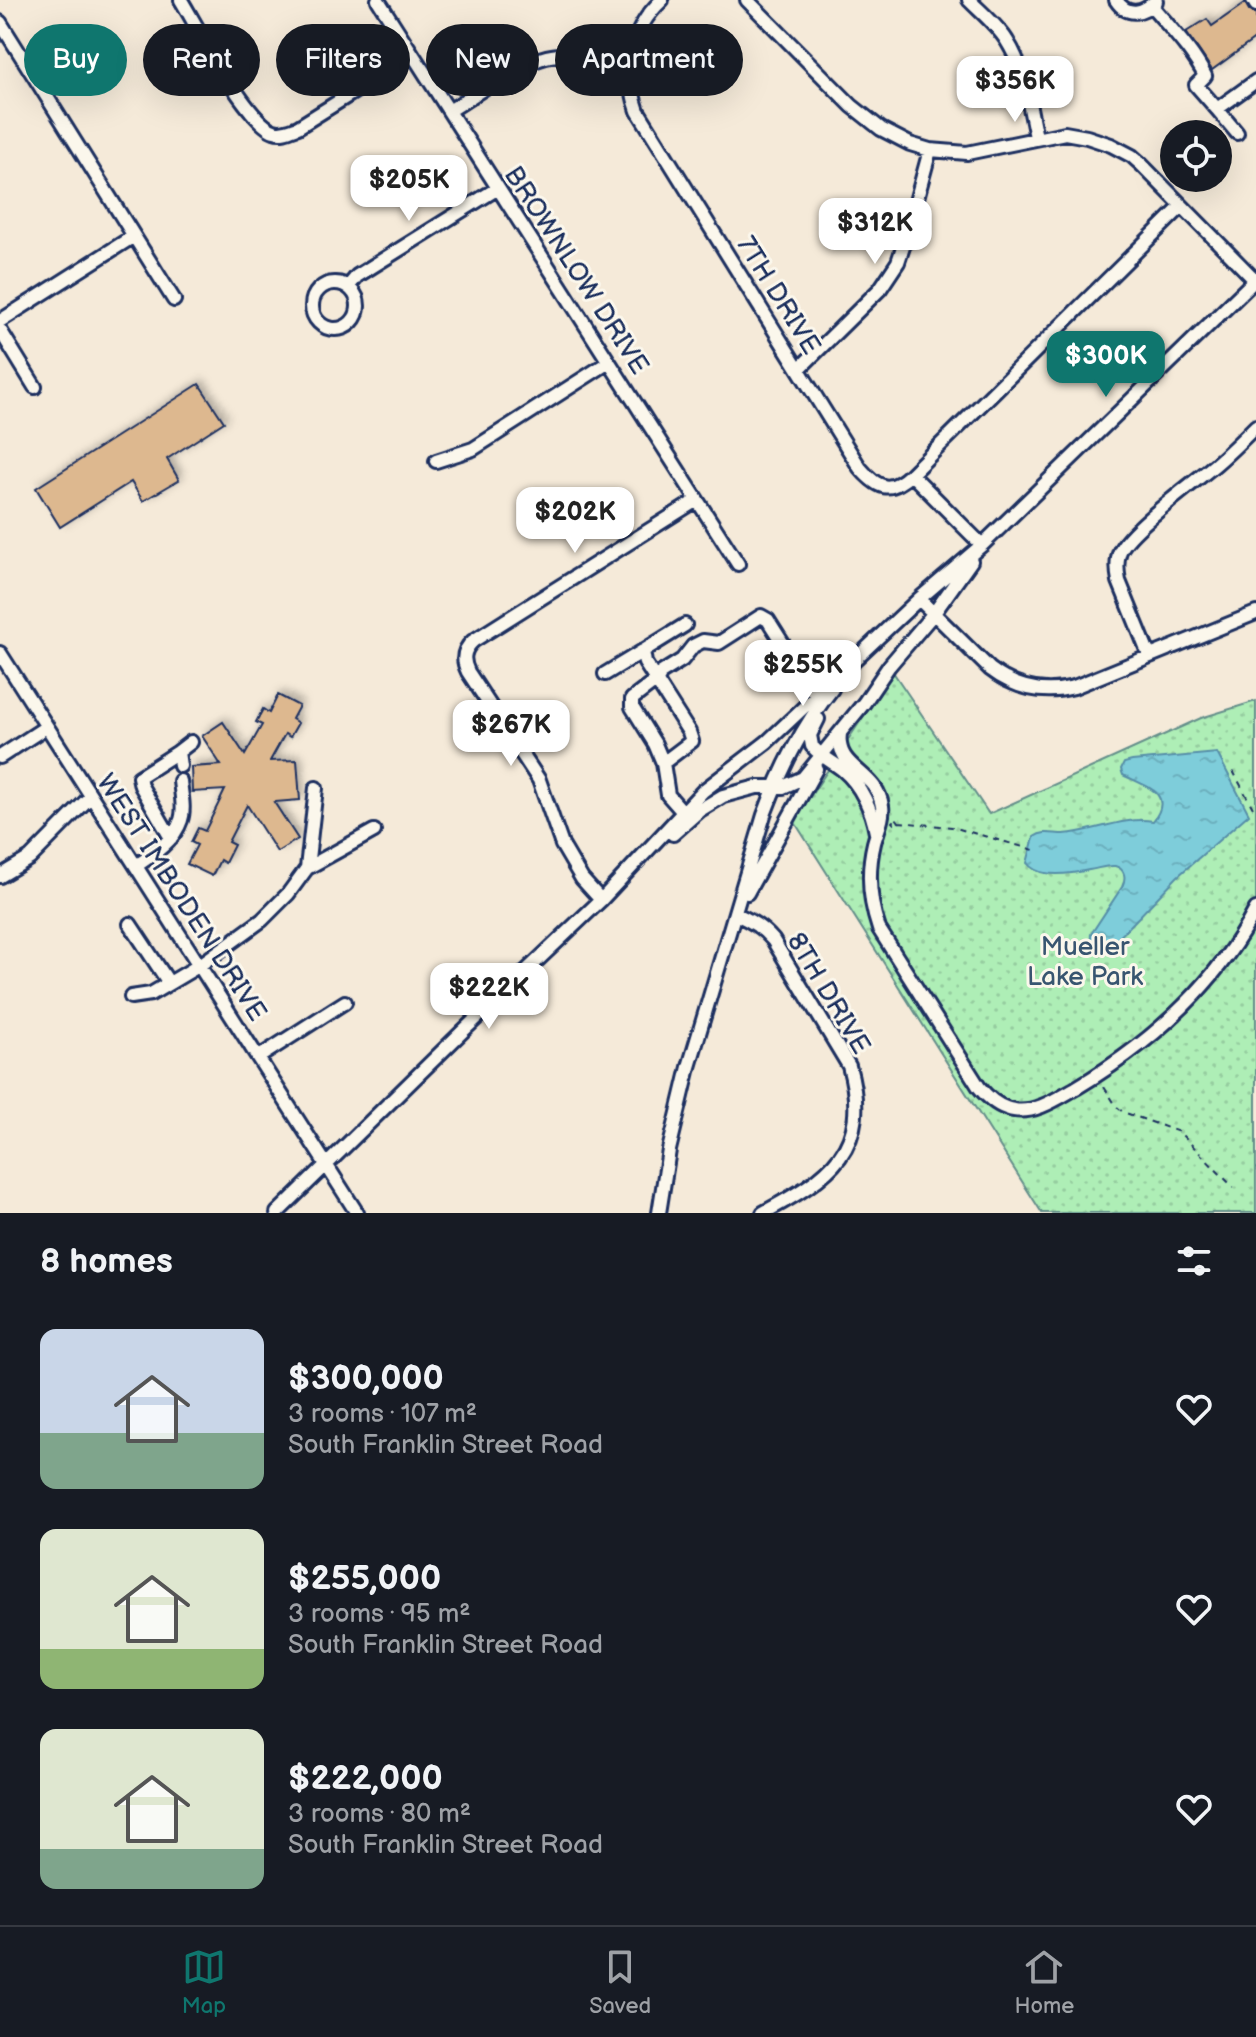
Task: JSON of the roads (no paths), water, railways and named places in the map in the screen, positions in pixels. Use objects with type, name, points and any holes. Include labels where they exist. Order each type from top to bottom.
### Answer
[{"type":"street","points":[[181,0],[247,108],[262,124],[276,132],[298,127],[413,55]]},
{"type":"street","name":"BROWNLOW DRIVE","points":[[378,0],[738,564]]},
{"type":"street","name":"7TH DRIVE","points":[[642,24],[662,0]]},
{"type":"street","points":[[277,1213],[601,900],[717,779],[767,742],[919,599],[982,545],[1256,279],[1142,165],[1122,150],[1065,133],[967,153],[930,150],[896,138],[866,119],[747,0]]},
{"type":"street","points":[[969,0],[1012,49],[1023,78],[1036,137]]},
{"type":"street","points":[[1116,0],[1120,6],[1135,13],[1147,10],[1154,3],[1203,71],[1205,76],[1196,85],[1237,133]]},
{"type":"street","points":[[0,22],[174,300]]},
{"type":"street","points":[[449,111],[528,63],[555,55]]},
{"type":"street","points":[[1217,109],[1256,81]]},
{"type":"street","name":"7TH DRIVE","points":[[633,96],[638,111],[855,461],[874,483],[887,487],[900,484],[911,474]]},
{"type":"street","points":[[799,369],[880,289],[898,262],[930,150]]},
{"type":"street","points":[[348,287],[357,276],[498,188]]},
{"type":"street","points":[[982,545],[911,474],[1182,206]]},
{"type":"street","points":[[0,321],[134,236]]},
{"type":"street","points":[[0,330],[35,387]]},
{"type":"street","points":[[436,461],[473,449],[609,362]]},
{"type":"street","points":[[1149,655],[1119,581],[1119,554],[1123,545],[1256,426]]},
{"type":"street","points":[[601,900],[582,879],[562,845],[539,780],[466,668],[464,654],[473,641],[697,500]]},
{"type":"street","points":[[628,873],[712,802],[748,789],[783,787],[797,782],[810,771],[889,666],[934,613],[982,545]]},
{"type":"street","points":[[919,599],[990,669],[1003,679],[1028,689],[1074,687],[1256,613]]},
{"type":"street","points":[[683,812],[668,795],[663,763],[632,707],[632,699],[657,680],[661,673],[682,660],[693,646],[703,641],[719,643],[761,616],[768,620],[816,696]]},
{"type":"street","points":[[605,674],[685,625]]},
{"type":"street","points":[[643,651],[645,663],[692,741],[663,763]]},
{"type":"street","name":"WEST IMBODEN DRIVE","points":[[0,653],[357,1213]]},
{"type":"street","points":[[858,655],[810,735],[812,746],[857,785],[869,810],[876,836]]},
{"type":"street","points":[[659,1213],[669,1150],[689,1067],[764,815],[788,757],[808,720],[858,655]]},
{"type":"street","points":[[0,757],[46,727]]},
{"type":"street","points":[[840,734],[839,746],[843,757],[868,779],[880,798],[882,812],[870,862],[870,889],[879,929],[979,1087],[991,1100],[1008,1109],[1025,1111],[1042,1106],[1097,1076],[1142,1044],[1188,1002],[1224,961],[1256,909]]},
{"type":"street","points":[[171,838],[141,786],[139,777],[179,759],[191,742]]},
{"type":"street","points":[[736,914],[823,756]]},
{"type":"street","points":[[136,866],[171,838],[182,818],[180,781]]},
{"type":"street","points":[[307,868],[316,788]]},
{"type":"street","points":[[748,789],[762,797],[764,815]]},
{"type":"street","points":[[0,876],[30,858],[91,796]]},
{"type":"street","points":[[131,997],[151,994],[200,965],[262,920],[288,894],[307,868],[374,831]]},
{"type":"street","name":"8TH DRIVE","points":[[736,914],[754,922],[773,940],[849,1066],[855,1087],[853,1132],[845,1152],[815,1183],[763,1213]]},
{"type":"street","points":[[130,924],[169,983]]},
{"type":"street","points":[[259,1057],[345,1002]]},
{"type":"water","points":[[1217,753],[1249,814],[1178,876],[1111,946],[1097,949],[1092,944],[1091,934],[1122,887],[1123,872],[1119,867],[1112,866],[1065,874],[1039,871],[1027,863],[1034,837],[1045,833],[1075,833],[1120,822],[1153,821],[1161,804],[1159,797],[1148,787],[1123,775],[1121,769],[1124,763]]},
{"type":"park label","name":"Mueller Lake Park","points":[[1085,961]]}]
